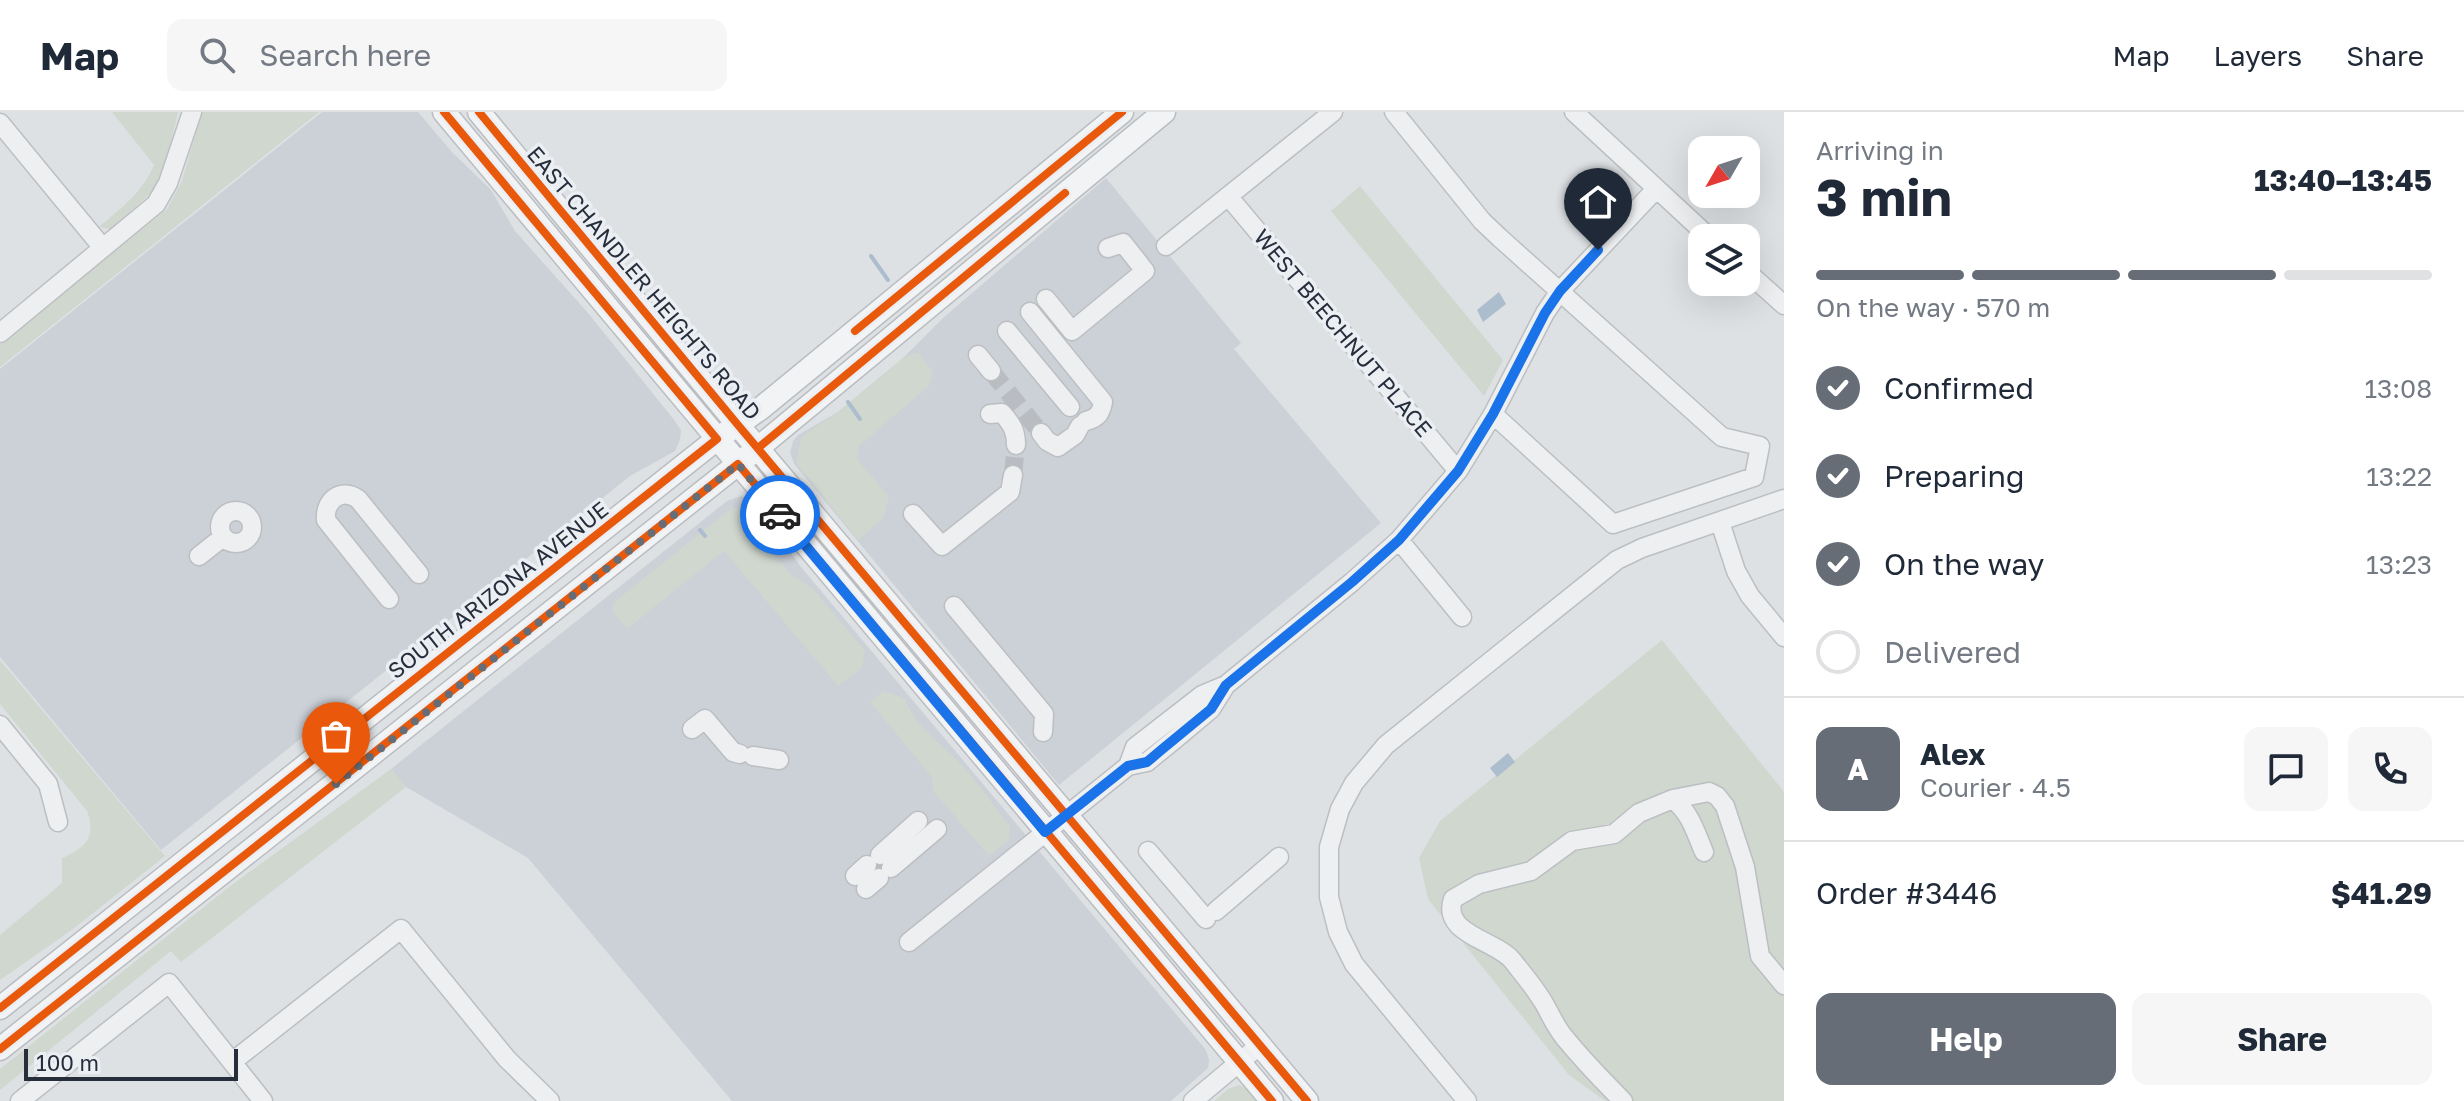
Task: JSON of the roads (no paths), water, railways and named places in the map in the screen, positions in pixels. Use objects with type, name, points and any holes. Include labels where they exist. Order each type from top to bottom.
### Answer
[{"type":"main road","name":"EAST CHANDLER HEIGHTS ROAD","points":[[444,112],[1272,1101]]},
{"type":"main road","name":"EAST CHANDLER HEIGHTS ROAD","points":[[479,112],[1307,1101]]},
{"type":"main road","name":"SOUTH ARIZONA AVENUE","points":[[0,1008],[738,425],[1122,112]]},
{"type":"main road","points":[[0,1049],[758,448],[1164,112]]},
{"type":"main road","points":[[1048,173],[1065,193]]},
{"type":"main road","points":[[996,772],[1015,755]]},
{"type":"street","points":[[0,333],[156,204],[182,149],[192,112]]},
{"type":"street","points":[[1166,246],[1333,112]]},
{"type":"street","points":[[1394,112],[1482,221],[1722,437],[1760,446],[1754,477],[1613,524],[1493,414]]},
{"type":"street","points":[[1574,112],[1695,224]]},
{"type":"street","points":[[0,123],[103,248]]},
{"type":"street","points":[[909,942],[1128,766],[1135,747],[1211,709],[1226,685],[1399,540],[1458,471],[1560,291],[1656,189]]},
{"type":"street","name":"WEST BEECHNUT PLACE","points":[[1228,196],[1458,471]]},
{"type":"street","points":[[1046,299],[1072,331],[1145,271],[1123,243],[1108,248]]},
{"type":"street","points":[[1760,284],[1784,305]]},
{"type":"street","points":[[1030,312],[1103,402],[1101,413],[1058,447],[1041,433]]},
{"type":"street","points":[[1007,331],[1070,407]]},
{"type":"street","points":[[978,355],[991,371]]},
{"type":"street","points":[[990,414],[1002,413],[1012,424],[1016,445]]},
{"type":"street","points":[[913,514],[942,546],[1010,492],[1013,475]]},
{"type":"street","points":[[389,599],[326,520],[325,511],[329,502],[343,493],[358,499],[419,574]]},
{"type":"street","points":[[1467,1101],[1354,964],[1338,932],[1329,897],[1329,847],[1340,809],[1354,783],[1386,745],[1617,560],[1642,548],[1784,499]]},
{"type":"street","points":[[1720,522],[1736,571],[1750,596],[1784,637]]},
{"type":"street","points":[[199,556],[223,537]]},
{"type":"street","points":[[1399,540],[1462,617]]},
{"type":"street","points":[[954,606],[1044,714],[1043,732]]},
{"type":"street","points":[[692,729],[705,719],[733,752],[779,760]]},
{"type":"street","points":[[0,725],[48,784],[58,822]]},
{"type":"street","points":[[1623,1101],[1564,1038],[1513,961],[1499,949],[1460,927],[1453,919],[1450,908],[1453,899],[1479,884],[1531,871],[1572,841],[1614,834],[1639,813],[1673,799],[1709,792],[1725,806],[1745,867],[1760,956],[1784,985]]},
{"type":"street","points":[[1673,799],[1686,810],[1704,852]]},
{"type":"street","points":[[875,875],[932,827],[875,875]]},
{"type":"street","points":[[1148,851],[1211,915],[1279,857]]},
{"type":"street","points":[[232,1062],[401,929],[507,1059],[550,1101]]},
{"type":"street","points":[[20,1101],[169,983],[263,1101]]},
{"type":"street","points":[[1193,1101],[1260,1045]]},
{"type":"water","points":[[1499,292],[1506,304],[1483,322],[1477,310]]},
{"type":"water","points":[[1508,753],[1515,762],[1497,777],[1490,768]]},
{"type":"waterway","points":[[871,256],[888,280]]},
{"type":"waterway","points":[[848,402],[860,419]]},
{"type":"waterway","points":[[700,530],[705,536]]},
{"type":"tunnel","points":[[991,371],[1041,433]]},
{"type":"tunnel","points":[[1013,475],[1016,445]]},
{"type":"tunnel","points":[[873,872],[885,861]]}]
